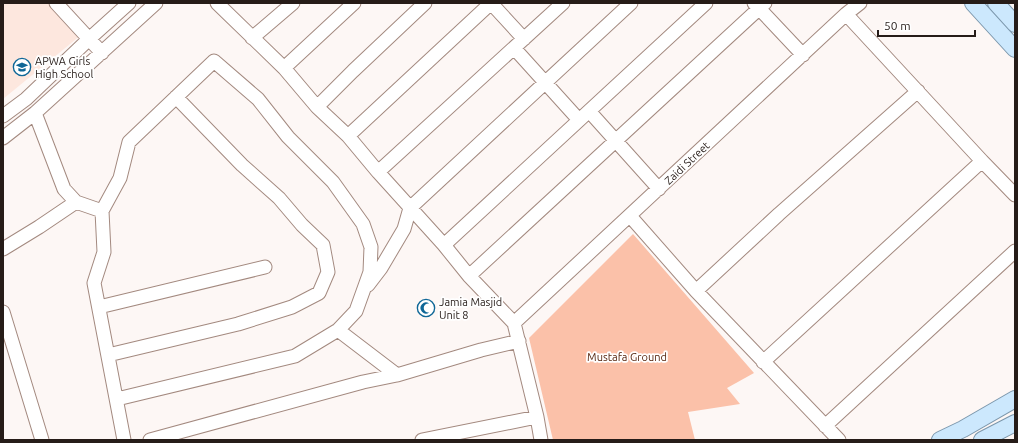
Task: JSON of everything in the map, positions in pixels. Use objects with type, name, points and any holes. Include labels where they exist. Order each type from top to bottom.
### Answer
[{"type":"main road","points":[[973,3],[1015,50]]},
{"type":"main road","points":[[996,3],[1015,24]]},
{"type":"main road","points":[[940,440],[963,429],[1015,399]]},
{"type":"main road","points":[[982,440],[1015,423]]},
{"type":"street","points":[[3,116],[26,99],[129,3]]},
{"type":"street","points":[[3,138],[34,113],[102,53],[156,3]]},
{"type":"street","points":[[252,38],[293,3]]},
{"type":"street","points":[[284,68],[354,3]]},
{"type":"street","points":[[317,107],[425,3]]},
{"type":"street","points":[[348,136],[491,3],[545,82],[579,120]]},
{"type":"street","points":[[378,172],[563,3]]},
{"type":"street","points":[[363,292],[381,268],[404,229],[410,208],[631,3]]},
{"type":"street","points":[[444,245],[706,3]]},
{"type":"street","name":"Zaidi Street","points":[[514,323],[802,54],[860,3]]},
{"type":"street","points":[[60,4],[102,53]]},
{"type":"street","points":[[219,4],[284,68],[317,107],[348,136],[378,172],[444,245],[469,276],[514,323],[537,417],[541,440]]},
{"type":"street","points":[[469,276],[616,141],[759,5],[802,54]]},
{"type":"street","points":[[846,14],[1015,195]]},
{"type":"street","points":[[117,399],[295,356],[338,330],[356,311],[370,272],[371,247],[363,224],[333,182],[288,136],[258,99],[214,61],[129,142],[120,178],[102,211],[104,252],[94,283],[124,440]]},
{"type":"street","points":[[696,291],[785,209],[918,91]]},
{"type":"street","points":[[108,355],[238,324],[292,307],[319,293],[328,272],[322,245],[279,198],[242,165],[176,97]]},
{"type":"street","points":[[589,111],[659,189]]},
{"type":"street","points":[[34,113],[64,189],[76,202],[102,211]]},
{"type":"street","points":[[763,362],[982,161]]},
{"type":"street","points":[[3,249],[76,202]]},
{"type":"street","points":[[630,216],[696,291],[838,440]]},
{"type":"street","points":[[825,426],[1015,251]]},
{"type":"street","points":[[99,307],[264,267]]},
{"type":"street","points":[[3,313],[42,440]]},
{"type":"street","points":[[338,330],[383,366],[397,375]]},
{"type":"street","points":[[150,440],[348,386],[397,375],[481,350],[519,341]]},
{"type":"street","points":[[422,440],[537,417]]},
{"type":"shaded area","name":"APWA Girls High School","points":[[3,3],[51,3],[81,35],[3,99]]},
{"type":"green space","name":"Mustafa Ground","points":[[633,234],[754,373],[727,388],[740,404],[688,412],[695,440],[553,440],[529,338]]},
{"type":"place","name":"APWA Girls High School","points":[[22,67]]},
{"type":"place","name":"Jamia Masjid Unit 8","points":[[426,308]]}]
